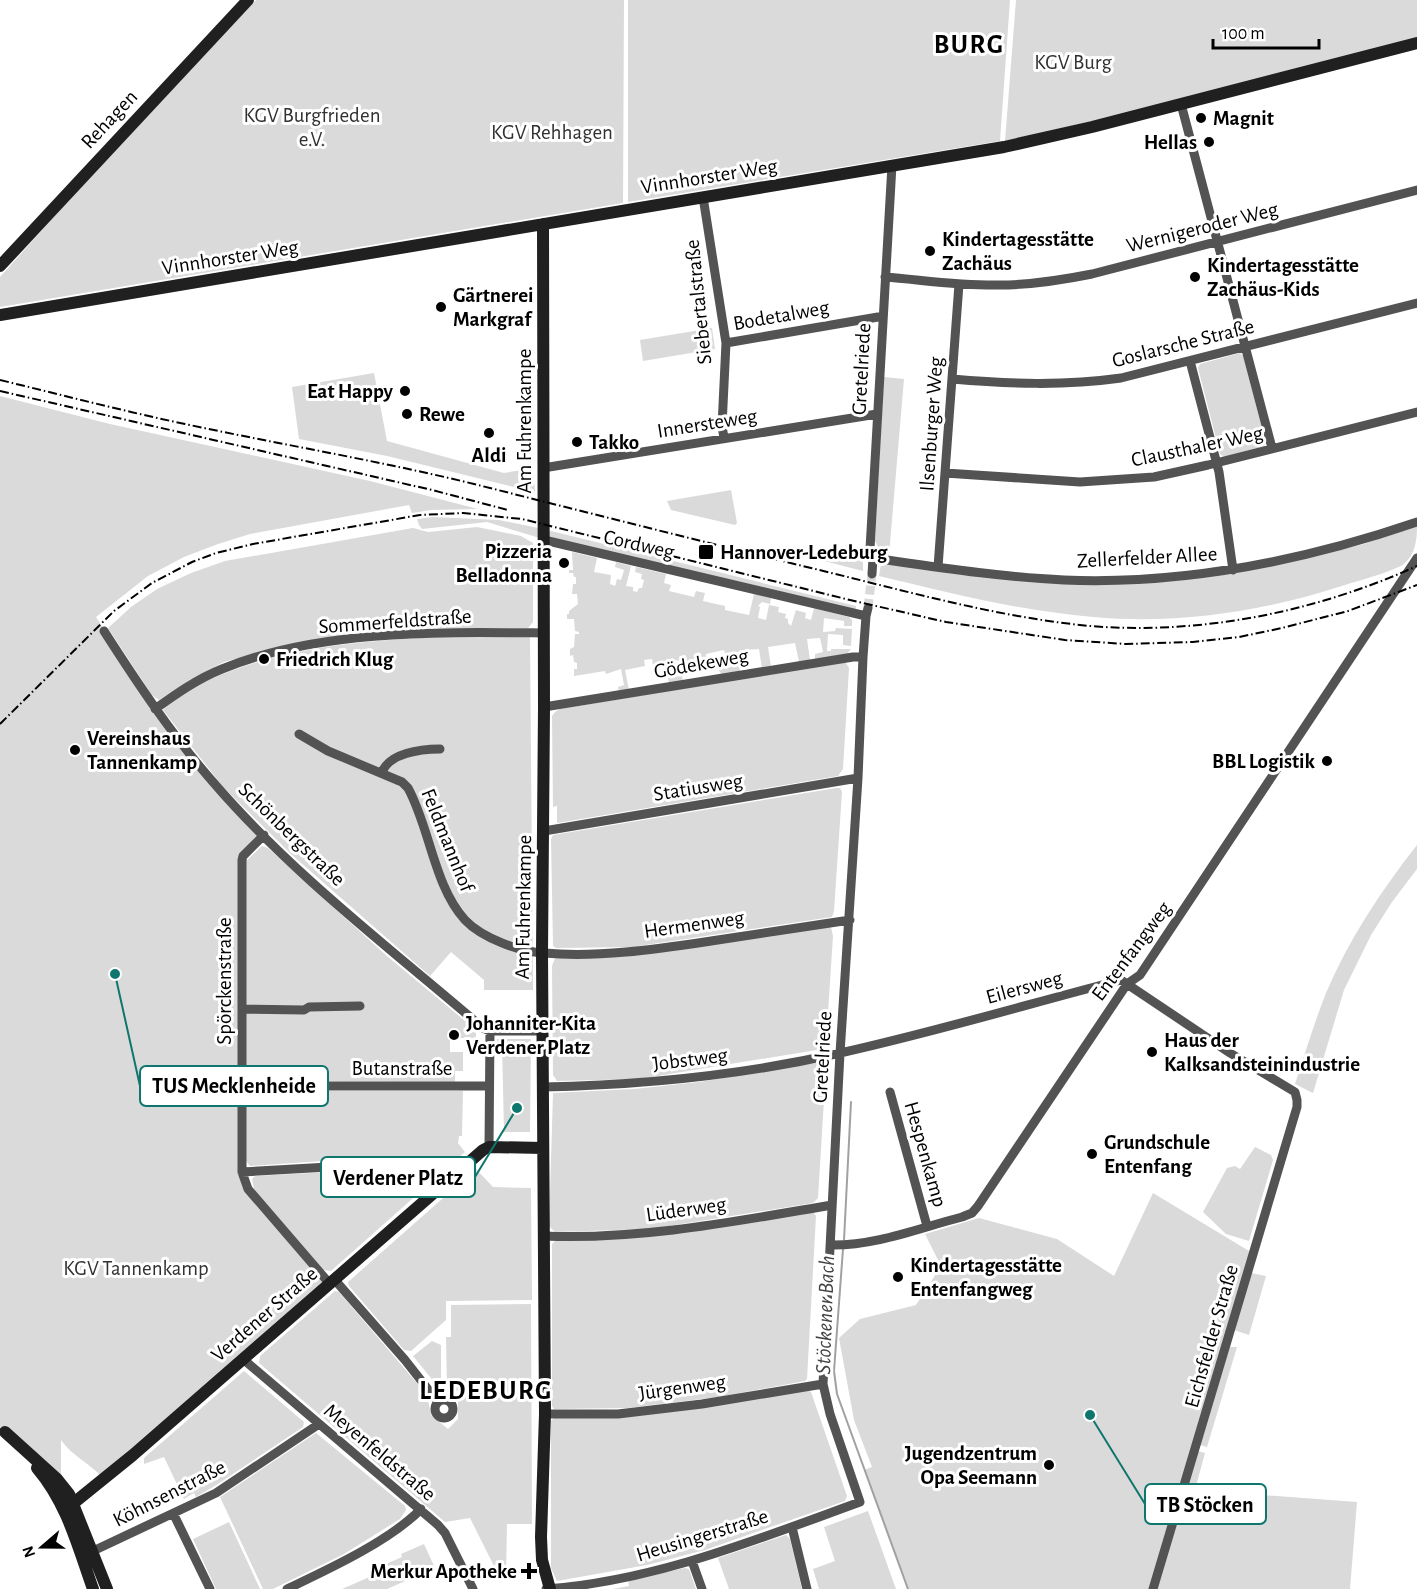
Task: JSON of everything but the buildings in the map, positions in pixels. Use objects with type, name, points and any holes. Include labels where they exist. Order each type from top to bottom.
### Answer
[{"type":"street","name":"Rehagen","points":[[0,266],[248,0]]},
{"type":"street","name":"Vinnhorster Weg","points":[[0,315],[1017,145],[1417,43]]},
{"type":"street","points":[[1181,104],[1272,448]]},
{"type":"street","name":"Gretelriede","points":[[872,574],[873,558],[870,549],[892,165]]},
{"type":"street","name":"Wernigeroder Weg","points":[[885,277],[959,284],[1000,285],[1062,280],[1417,190]]},
{"type":"street","name":"Siebertalstraße","points":[[703,197],[726,343],[722,426],[724,438]]},
{"type":"street","name":"Am Fuhrenkampe","points":[[543,224],[544,1414],[542,1560],[549,1589]]},
{"type":"street","name":"Ilsenburger Weg","points":[[938,567],[959,284]]},
{"type":"street","name":"Goslarsche Straße","points":[[952,379],[1031,385],[1121,378],[1417,303]]},
{"type":"street","name":"Bodetalweg","points":[[726,343],[878,317]]},
{"type":"street","points":[[1190,361],[1216,463],[1233,570]]},
{"type":"street","name":"Clausthaler Weg","points":[[945,473],[1056,481],[1106,481],[1154,477],[1417,412]]},
{"type":"street","name":"Innersteweg","points":[[543,468],[877,414]]},
{"type":"street","name":"Zellerfelder Allee","points":[[873,558],[1034,578],[1110,580],[1184,576],[1233,570],[1317,553],[1417,522]]},
{"type":"street","name":"Cordweg","points":[[544,540],[867,612]]},
{"type":"street","name":"Entenfangweg","points":[[832,1245],[865,1243],[963,1217],[972,1213],[978,1206],[1126,984],[1140,975],[1417,558]]},
{"type":"street","name":"Gretelriede","points":[[860,1502],[830,1414],[823,1384],[832,1245],[840,1053],[850,920],[867,612]]},
{"type":"street","name":"Schönbergstraße","points":[[104,631],[155,709],[214,784],[264,835],[375,937],[483,1028],[490,1031]]},
{"type":"street","name":"Sommerfeldstraße","points":[[155,709],[188,686],[222,669],[281,651],[315,644],[425,633],[544,633]]},
{"type":"street","name":"Gödekeweg","points":[[544,707],[765,670],[863,657]]},
{"type":"street","name":"Feldmannhof","points":[[299,734],[328,752],[402,782],[408,788],[450,898],[467,922],[493,939],[542,953]]},
{"type":"street","points":[[382,773],[384,767],[394,758],[428,749],[440,749]]},
{"type":"street","name":"Statiusweg","points":[[544,831],[858,778]]},
{"type":"street","name":"Spörckenstraße","points":[[264,835],[243,856],[242,860],[242,1172],[248,1190],[405,1360],[438,1402]]},
{"type":"street","name":"Hermenweg","points":[[542,953],[614,953],[654,949],[850,920]]},
{"type":"street","name":"Eilersweg","points":[[840,1053],[1122,980],[1126,984]]},
{"type":"street","name":"Eichsfelder Straße","points":[[1126,984],[1230,1053],[1295,1092],[1298,1100],[1153,1589]]},
{"type":"street","points":[[243,1009],[304,1010],[309,1007],[360,1006]]},
{"type":"street","points":[[542,1031],[490,1031],[489,1146],[543,1148]]},
{"type":"street","name":"Jobstweg","points":[[543,1087],[613,1086],[717,1075],[840,1053]]},
{"type":"street","name":"Butanstraße","points":[[242,1086],[489,1086]]},
{"type":"street","name":"Hespenkamp","points":[[890,1092],[927,1226]]},
{"type":"street","name":"Verdener Straße","points":[[70,1507],[489,1146]]},
{"type":"street","points":[[242,1172],[364,1165]]},
{"type":"street","name":"Lüderweg","points":[[544,1236],[615,1236],[689,1228],[832,1205]]},
{"type":"street","name":"Meyenfeldstraße","points":[[243,1359],[421,1509],[446,1533],[473,1589]]},
{"type":"street","name":"Jürgenweg","points":[[544,1414],[618,1414],[702,1404],[823,1384]]},
{"type":"street","name":"Köhnsenstraße","points":[[93,1551],[174,1515],[216,1493],[319,1424]]},
{"type":"street","points":[[2,1430],[57,1479],[93,1551],[107,1589]]},
{"type":"street","name":"Heusingerstraße","points":[[549,1589],[623,1577],[692,1561],[860,1502]]},
{"type":"street","points":[[70,1507],[93,1589]]},
{"type":"street","points":[[287,1589],[346,1559],[395,1530],[410,1521],[421,1509]]},
{"type":"street","points":[[174,1515],[210,1589]]},
{"type":"street","points":[[792,1527],[807,1589]]},
{"type":"street","points":[[692,1561],[702,1589]]},
{"type":"green space","name":"KGV Burgfrieden e.V.","points":[[256,0],[624,0],[623,203],[0,307],[0,277],[123,140]]},
{"type":"green space","points":[[628,0],[1010,0],[1000,141],[628,202]]},
{"type":"green space","name":"KGV Burg","points":[[1016,0],[1417,0],[1417,43],[1264,82],[1005,141]]},
{"type":"green space","points":[[712,328],[715,349],[643,361],[640,340]]},
{"type":"green space","points":[[1240,353],[1243,356],[1266,443],[1264,446],[1224,457],[1220,454],[1198,368],[1200,364]]},
{"type":"green space","points":[[374,373],[387,441],[504,473],[533,468],[535,492],[387,456],[299,439],[292,387]]},
{"type":"green space","points":[[884,377],[904,379],[889,555],[879,549],[875,541]]},
{"type":"green space","name":"KGV Tannenkamp","points":[[0,396],[110,424],[370,481],[478,509],[431,510],[412,513],[409,505],[250,534],[184,557],[148,576],[96,617],[155,709],[264,835],[243,856],[244,1183],[329,1283],[104,1479],[61,1440],[61,1474],[57,1479],[0,1427]]},
{"type":"green space","points":[[731,490],[737,523],[735,525],[671,510],[667,501]]},
{"type":"green space","points":[[433,517],[499,520],[543,529],[856,606],[855,613],[543,539],[487,522],[422,529],[417,519]]},
{"type":"green space","points":[[477,527],[521,536],[533,543],[533,622],[528,628],[392,628],[291,644],[224,662],[191,679],[159,700],[152,695],[108,628],[131,607],[157,589],[191,573],[225,561],[413,528],[428,532]]},
{"type":"green space","points":[[1417,527],[1416,542],[1411,556],[1404,564],[1393,569],[1286,602],[1222,614],[1190,617],[1125,619],[1066,614],[985,601],[879,576],[883,563],[1066,582],[1274,565],[1364,544]]},
{"type":"green space","points":[[572,552],[597,558],[594,572],[611,575],[610,584],[615,586],[617,579],[621,580],[624,570],[615,567],[616,562],[631,566],[626,586],[633,587],[633,591],[637,592],[639,588],[642,588],[644,580],[641,579],[642,574],[635,572],[636,567],[666,574],[664,583],[671,585],[669,591],[694,597],[696,591],[705,593],[703,601],[725,606],[725,610],[749,615],[754,594],[771,598],[770,604],[762,602],[758,606],[760,607],[758,618],[766,620],[769,605],[779,607],[778,612],[786,614],[785,618],[791,626],[796,610],[806,613],[805,618],[811,620],[814,608],[849,617],[852,620],[852,626],[844,626],[844,621],[824,618],[823,632],[835,631],[836,628],[852,629],[851,646],[843,645],[843,635],[828,634],[827,651],[851,649],[847,654],[815,659],[815,654],[823,652],[820,638],[807,639],[810,660],[799,662],[795,643],[768,647],[771,667],[762,668],[759,649],[745,650],[745,662],[739,663],[740,672],[722,675],[718,669],[736,666],[734,652],[725,653],[724,650],[706,654],[706,660],[703,660],[703,663],[690,665],[691,674],[685,675],[684,670],[681,670],[680,661],[676,660],[672,663],[672,673],[674,677],[682,676],[683,681],[669,684],[666,664],[653,666],[652,659],[644,660],[645,666],[625,670],[629,690],[619,692],[618,687],[624,685],[621,669],[606,674],[605,671],[574,676],[577,663],[574,662],[573,655],[570,656],[570,649],[574,647],[575,634],[579,632],[575,631],[574,619],[567,619],[569,611],[578,604],[577,594],[572,594],[576,577],[573,573],[569,573],[569,570],[573,570]]},
{"type":"green space","points":[[863,553],[863,571],[824,561],[826,554],[837,557]]},
{"type":"green space","points":[[470,636],[530,637],[533,990],[484,990],[484,980],[451,952],[430,976],[292,855],[224,788],[163,710],[180,695],[200,684],[244,666],[275,657],[372,641]]},
{"type":"green space","points":[[843,662],[849,668],[843,769],[838,776],[557,823],[557,806],[553,807],[552,716],[560,709]]},
{"type":"green space","points":[[840,788],[842,792],[832,917],[632,947],[556,948],[553,946],[551,839],[553,835]]},
{"type":"green space","points":[[1417,845],[1417,869],[1371,935],[1344,990],[1313,1093],[1295,1084],[1326,993],[1367,916]]},
{"type":"green space","points":[[262,846],[268,848],[388,957],[476,1030],[476,1038],[450,1038],[450,1052],[463,1052],[463,1071],[455,1071],[455,1082],[250,1081],[246,1078],[246,861]]},
{"type":"green space","points":[[831,927],[833,936],[826,1044],[823,1049],[639,1079],[557,1081],[553,1075],[552,966],[555,958]]},
{"type":"green space","points":[[497,1039],[531,1039],[530,1132],[504,1132],[502,1044],[501,1048],[497,1048]]},
{"type":"green space","points":[[822,1062],[826,1067],[818,1198],[813,1203],[650,1229],[555,1232],[549,1226],[553,1093],[634,1089],[699,1082]]},
{"type":"green space","points":[[250,1091],[463,1091],[462,1136],[459,1136],[458,1143],[465,1152],[331,1271],[323,1270],[254,1189],[252,1179],[255,1176],[367,1170],[366,1158],[250,1166],[246,1161],[246,1095]]},
{"type":"green space","points":[[1255,1147],[1271,1155],[1273,1160],[1249,1241],[1226,1234],[1203,1212],[1227,1168],[1235,1166],[1240,1169]]},
{"type":"green space","points":[[476,1169],[493,1187],[531,1188],[532,1300],[446,1301],[446,1320],[411,1351],[404,1350],[348,1282]]},
{"type":"green space","points":[[1153,1193],[1254,1254],[1153,1589],[908,1589],[864,1470],[872,1467],[854,1420],[839,1338],[860,1319],[916,1305],[941,1266],[925,1234],[979,1218],[1057,1239],[1114,1276]]},
{"type":"green space","points":[[813,1212],[816,1216],[807,1379],[805,1381],[718,1397],[628,1408],[554,1409],[552,1406],[552,1244],[555,1241]]},
{"type":"green space","points":[[1251,1273],[1266,1276],[1249,1335],[1234,1330]]},
{"type":"green space","points":[[335,1291],[339,1292],[427,1395],[431,1415],[448,1429],[458,1419],[458,1391],[447,1390],[446,1337],[451,1337],[451,1305],[531,1304],[532,1524],[507,1524],[506,1576],[500,1578],[470,1518],[445,1522],[259,1363],[260,1356]]},
{"type":"green space","points":[[432,1341],[441,1345],[441,1378],[435,1383],[413,1356]]},
{"type":"green space","points":[[1230,1347],[1237,1347],[1207,1447],[1200,1445]]},
{"type":"green space","points":[[244,1371],[304,1422],[303,1427],[218,1484],[196,1497],[194,1493],[184,1499],[164,1457],[144,1464],[144,1458]]},
{"type":"green space","points":[[807,1390],[811,1392],[847,1496],[845,1501],[705,1550],[647,1565],[557,1581],[551,1568],[551,1421],[555,1417]]},
{"type":"green space","points":[[316,1433],[405,1506],[406,1510],[400,1519],[344,1554],[273,1589],[263,1589],[220,1497]]},
{"type":"green space","points":[[1198,1451],[1205,1453],[1195,1490],[1357,1502],[1350,1589],[1157,1589]]},
{"type":"green space","points":[[868,1511],[896,1589],[819,1589],[813,1569],[835,1561],[824,1527]]},
{"type":"green space","points":[[229,1522],[260,1589],[216,1589],[193,1539]]},
{"type":"green space","points":[[786,1535],[790,1539],[802,1589],[729,1589],[718,1558]]},
{"type":"green space","points":[[424,1544],[435,1568],[387,1589],[342,1589],[374,1575],[372,1570]]},
{"type":"green space","points":[[689,1569],[696,1589],[612,1589],[629,1586],[628,1580]]},
{"type":"waterway","name":"Stöckener Bach","points":[[844,1240],[851,1102]]},
{"type":"waterway","name":"Stöckener Bach","points":[[843,1249],[834,1371],[837,1394],[908,1589]]},
{"type":"tunnel","points":[[868,608],[872,574]]},
{"type":"railway","points":[[0,380],[162,419],[442,476],[915,594],[1055,622],[1132,628],[1174,627],[1257,617],[1339,596],[1417,566]]},
{"type":"railway","points":[[0,391],[432,490],[508,510]]},
{"type":"railway","points":[[0,724],[114,611],[152,583],[192,562],[216,553],[253,544],[420,515],[463,513],[522,519],[946,622],[1065,640],[1126,644],[1193,642],[1239,637],[1348,611],[1417,585]]},
{"type":"place","name":"Magnit","points":[[1201,118]]},
{"type":"place","name":"Hellas","points":[[1209,142]]},
{"type":"place","name":"Kindertagesstätte Zachäus","points":[[930,251]]},
{"type":"place","name":"Kindertagesstätte Zachäus-Kids","points":[[1195,277]]},
{"type":"place","name":"Gärtnerei Markgraf","points":[[441,307]]},
{"type":"place","name":"Eat Happy","points":[[405,391]]},
{"type":"place","name":"Rewe","points":[[407,414]]},
{"type":"place","name":"Aldi","points":[[489,433]]},
{"type":"place","name":"Takko","points":[[577,442]]},
{"type":"place","name":"Hannover-Ledeburg","points":[[706,552]]},
{"type":"place","name":"Pizzeria Belladonna","points":[[564,563]]},
{"type":"place","name":"Friedrich Klug","points":[[264,659]]},
{"type":"place","name":"Vereinshaus Tannenkamp","points":[[75,750]]},
{"type":"place","name":"BBL Logistik","points":[[1327,761]]},
{"type":"place","name":"TUS Mecklenheide","points":[[115,974]]},
{"type":"place","name":"Johanniter-Kita Verdener Platz","points":[[454,1035]]},
{"type":"place","name":"Haus der Kalksandsteinindustrie","points":[[1152,1052]]},
{"type":"place","name":"Verdener Platz","points":[[517,1108]]},
{"type":"place","name":"Grundschule Entenfang","points":[[1092,1154]]},
{"type":"place","name":"Kindertagesstätte Entenfangweg","points":[[898,1277]]},
{"type":"place","name":"TB Stöcken","points":[[1090,1415]]},
{"type":"place","name":"Jugendzentrum Opa Seemann","points":[[1049,1465]]},
{"type":"place","name":"Merkur Apotheke","points":[[529,1571]]},
{"type":"district","name":"BURG","points":[[969,44]]},
{"type":"district","name":"LEDEBURG","points":[[486,1390]]},
{"type":"park label","name":"KGV Rehhagen","points":[[552,132]]}]
